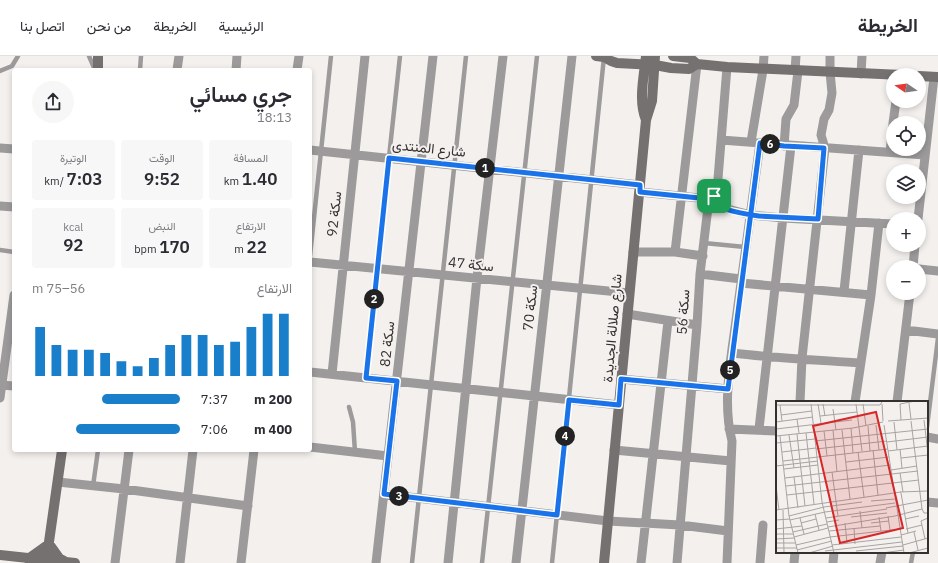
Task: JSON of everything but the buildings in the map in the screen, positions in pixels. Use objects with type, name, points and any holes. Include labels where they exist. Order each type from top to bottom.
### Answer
[{"type":"street","points":[[177,68],[179,56]]},
{"type":"street","points":[[236,68],[237,56]]},
{"type":"street","points":[[297,68],[299,56]]},
{"type":"street","name":"سكة 92","points":[[332,374],[364,56]]},
{"type":"street","name":"سكة 82","points":[[376,563],[433,56]]},
{"type":"street","points":[[448,563],[477,278],[503,56]]},
{"type":"street","name":"سكة 70","points":[[516,563],[572,56]]},
{"type":"street","points":[[603,56],[611,61],[628,64],[650,60],[671,68],[688,69],[697,64],[764,70],[886,75]]},
{"type":"street","points":[[675,56],[690,58],[697,64]]},
{"type":"street","points":[[727,563],[732,441],[729,429],[728,389],[745,247],[751,215],[764,56]]},
{"type":"street","points":[[759,429],[783,218],[788,146],[786,118],[794,105],[797,71],[796,56]]},
{"type":"street","points":[[800,401],[802,358],[818,219],[824,148],[821,135],[824,119],[829,110],[832,93],[830,56]]},
{"type":"street","points":[[861,74],[862,56]]},
{"type":"street","points":[[96,57],[97,68]]},
{"type":"street","name":"شارع صلالة الجديدة","points":[[604,563],[646,120],[652,101],[648,83],[650,60]]},
{"type":"street","points":[[628,64],[639,72],[648,83],[671,68]]},
{"type":"street","points":[[675,252],[697,64]]},
{"type":"street","name":"سكة 56","points":[[677,563],[700,274],[712,198],[716,191],[727,67]]},
{"type":"street","points":[[926,76],[936,77],[926,147]]},
{"type":"street","points":[[721,140],[788,146],[886,152]]},
{"type":"street","points":[[0,148],[12,149]]},
{"type":"street","name":"شارع المنتدى","points":[[312,150],[559,176],[592,180],[682,196],[712,198]]},
{"type":"street","points":[[844,291],[859,150]]},
{"type":"street","points":[[919,212],[925,156]]},
{"type":"street","points":[[712,198],[720,207],[751,215],[886,224]]},
{"type":"street","points":[[0,206],[12,207]]},
{"type":"street","points":[[855,401],[872,295],[879,223]]},
{"type":"street","points":[[633,252],[675,252],[703,256]]},
{"type":"street","name":"سكة 47","points":[[312,262],[629,293]]},
{"type":"street","points":[[926,270],[938,271]]},
{"type":"street","points":[[700,274],[775,287],[810,288],[872,295]]},
{"type":"street","points":[[897,401],[909,300]]},
{"type":"street","points":[[0,398],[12,309]]},
{"type":"street","points":[[627,314],[696,325]]},
{"type":"street","points":[[641,563],[668,321]]},
{"type":"street","points":[[906,330],[938,334]]},
{"type":"street","points":[[732,353],[767,357],[802,358],[861,363]]},
{"type":"street","points":[[312,372],[619,405]]},
{"type":"street","points":[[621,379],[728,389]]},
{"type":"street","points":[[1,385],[12,386]]},
{"type":"street","points":[[729,429],[759,429],[776,431]]},
{"type":"street","points":[[928,437],[938,439]]},
{"type":"street","points":[[312,447],[388,456]]},
{"type":"street","points":[[614,450],[731,461]]},
{"type":"street","points":[[46,562],[62,452]]},
{"type":"street","points":[[115,563],[129,452]]},
{"type":"street","points":[[180,563],[193,452]]},
{"type":"street","points":[[241,563],[254,452]]},
{"type":"street","points":[[58,482],[124,489],[248,506]]},
{"type":"street","points":[[384,494],[608,521],[680,525],[728,531]]},
{"type":"street","points":[[928,502],[938,503]]},
{"type":"street","points":[[760,563],[763,525]]},
{"type":"street","points":[[30,561],[49,544]]},
{"type":"street","points":[[49,544],[59,558],[69,563]]},
{"type":"street","points":[[794,563],[795,553]]},
{"type":"street","points":[[833,563],[834,553]]},
{"type":"street","points":[[880,563],[882,553]]},
{"type":"street","points":[[0,556],[30,561],[69,563]]},
{"type":"lane","points":[[0,71],[12,66],[18,56]]},
{"type":"lane","points":[[140,68],[141,56]]},
{"type":"lane","name":"سكة 92","points":[[312,237],[331,56]]},
{"type":"lane","points":[[366,378],[400,56]]},
{"type":"lane","points":[[412,563],[466,56]]},
{"type":"lane","points":[[482,563],[537,56]]},
{"type":"lane","points":[[552,563],[592,180],[603,56]]},
{"type":"lane","points":[[704,243],[745,247]]},
{"type":"lane","points":[[0,250],[12,252]]},
{"type":"lane","points":[[928,419],[938,338]]},
{"type":"lane","points":[[349,408],[353,422],[355,452]]},
{"type":"lane","points":[[93,486],[98,452]]},
{"type":"lane","points":[[911,563],[913,553]]},
{"type":"route","points":[[714,196],[709,199],[640,192],[640,185],[389,158],[366,378],[397,381],[384,494],[557,515],[569,400],[619,405],[621,379],[728,389],[745,247],[751,215],[760,143],[824,148],[818,219],[751,215],[720,207],[714,196]]}]
